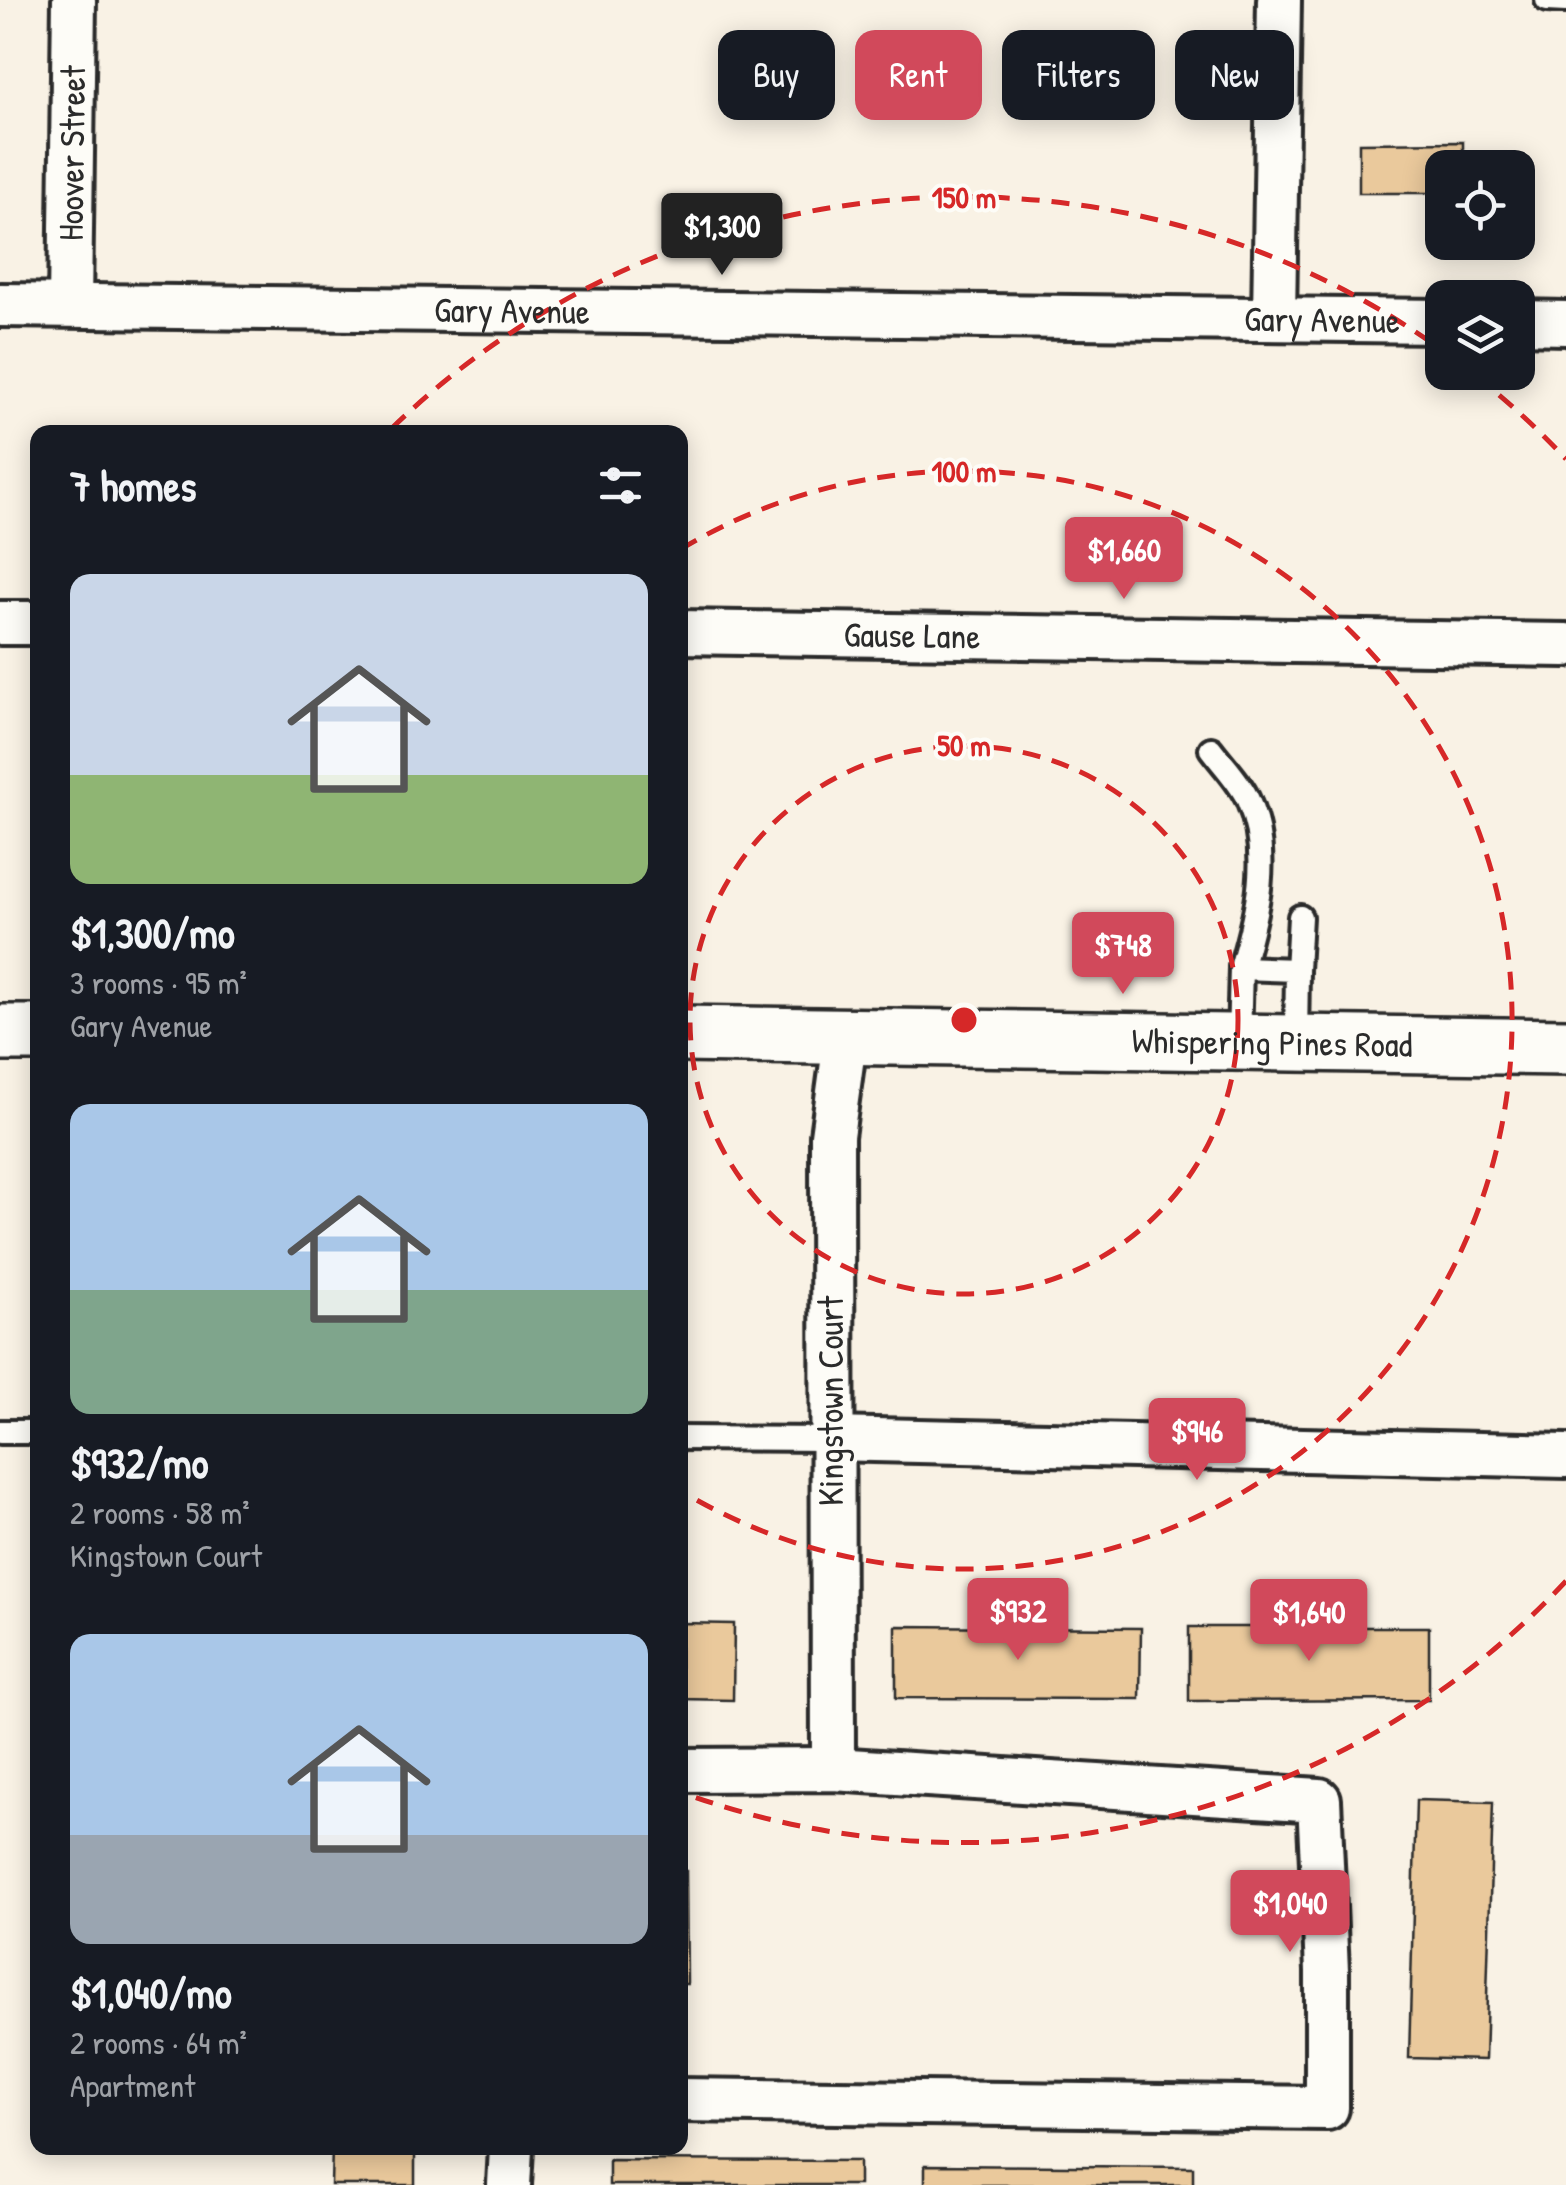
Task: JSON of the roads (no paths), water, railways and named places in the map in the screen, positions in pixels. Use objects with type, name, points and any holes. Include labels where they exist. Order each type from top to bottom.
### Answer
[{"type":"street","name":"Hoover Street","points":[[70,305],[74,0]]},
{"type":"street","points":[[1274,317],[1278,0]]},
{"type":"street","name":"Gary Avenue","points":[[0,304],[1425,320]]},
{"type":"street","points":[[1535,322],[1566,323]]},
{"type":"street","points":[[0,623],[30,623]]},
{"type":"street","name":"Gause Lane","points":[[688,632],[1566,644]]},
{"type":"street","points":[[0,1033],[30,1033]]},
{"type":"street","name":"Whispering Pines Road","points":[[688,1034],[1566,1048]]},
{"type":"street","name":"Kingstown Court","points":[[832,1769],[832,1136],[846,1034]]},
{"type":"street","points":[[830,1439],[1566,1456]]},
{"type":"street","points":[[688,1770],[832,1769],[1319,1800],[1327,1971],[1326,2108],[688,2100]]},
{"type":"street","points":[[510,2185],[512,2155]]},
{"type":"lane","points":[[1547,0],[1566,0]]},
{"type":"lane","points":[[1211,749],[1247,796],[1259,832],[1258,911],[1241,968],[1239,1041]]},
{"type":"lane","points":[[1296,1043],[1300,917]]},
{"type":"lane","points":[[1241,968],[1298,970]]},
{"type":"lane","points":[[0,1432],[30,1432]]},
{"type":"lane","points":[[688,1438],[830,1439]]}]
